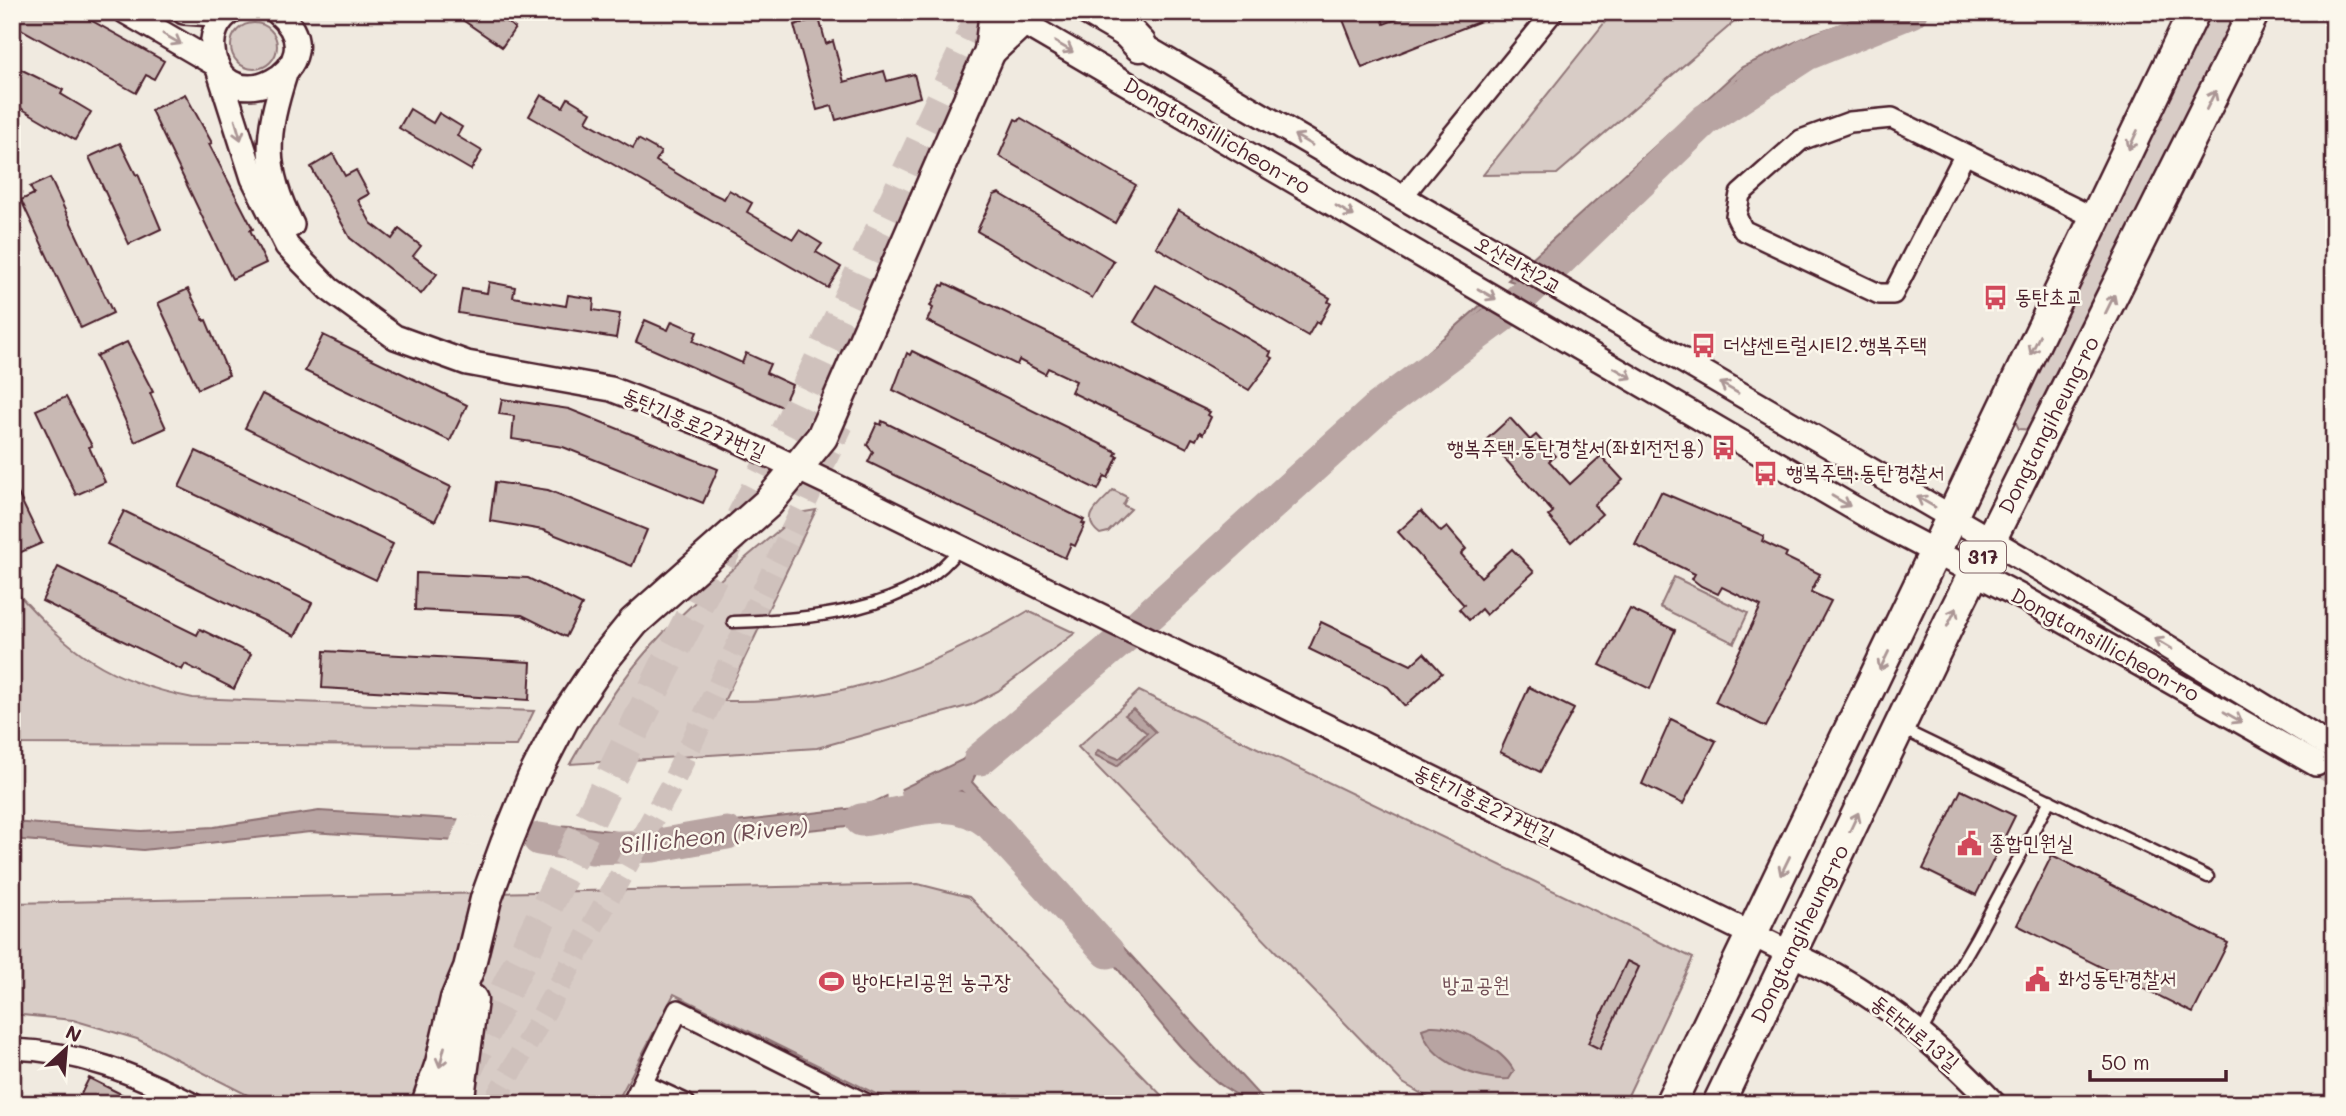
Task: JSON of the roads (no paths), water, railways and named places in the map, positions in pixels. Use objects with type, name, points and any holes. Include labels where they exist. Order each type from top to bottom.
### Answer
[{"type":"highway","points":[[1109,12],[1140,45]]},
{"type":"main road","name":"Dongtangiheung-ro","points":[[1670,1104],[2194,12]]},
{"type":"main road","name":"Dongtangiheung-ro","points":[[1718,1104],[1899,727],[2254,12]]},
{"type":"main road","points":[[427,1104],[441,1063],[456,999],[469,968],[486,900],[533,778],[582,690],[634,622],[768,503],[822,437],[990,51],[1012,15]]},
{"type":"main road","points":[[458,1104],[473,1007],[469,968]]},
{"type":"street","points":[[126,12],[217,65],[225,76],[249,87],[262,87],[285,74]]},
{"type":"street","points":[[184,12],[228,14]]},
{"type":"street","name":"Dongtansillicheon-ro","points":[[1085,12],[1447,224]]},
{"type":"street","points":[[1402,197],[1553,12]]},
{"type":"street","name":"동탄기흥로277번길","points":[[228,14],[217,26],[213,40],[217,65],[253,178],[272,220],[287,246],[329,289],[395,337],[467,363],[611,389],[660,406],[797,468],[1082,605],[1791,954]]},
{"type":"street","name":"Dongtansillicheon-ro","points":[[1012,15],[1428,259]]},
{"type":"street","name":"동탄기흥로277번길","points":[[285,16],[295,50],[271,119],[268,163],[274,186],[307,264]]},
{"type":"street","points":[[1965,154],[1893,294],[1879,294],[1743,230],[1736,216],[1740,194],[1801,140],[1850,122],[1892,118],[2095,218]]},
{"type":"street","name":"오산리천2교","points":[[1447,224],[1590,307]]},
{"type":"street","name":"오산리천2교","points":[[1428,259],[1564,339]]},
{"type":"street","name":"Dongtansillicheon-ro","points":[[1564,339],[1876,521],[2321,754],[1991,541],[1590,307]]},
{"type":"street","name":"동탄대로13길","points":[[1791,954],[1875,997],[1922,1032],[1994,1104]]},
{"type":"street","points":[[632,1104],[678,1010],[866,1104]]},
{"type":"street","points":[[12,1049],[41,1050],[94,1060],[145,1079],[194,1104]]},
{"type":"street","points":[[642,1084],[685,1104]]},
{"type":"lane","points":[[733,622],[793,621],[861,607],[920,584],[948,564],[960,547]]},
{"type":"lane","points":[[1899,727],[2208,877]]},
{"type":"lane","points":[[1922,1032],[2050,800]]},
{"type":"water","points":[[1877,12],[1921,12],[1737,80],[1517,283],[1508,280],[1742,67],[1812,34]]},
{"type":"water","points":[[1500,288],[1503,292],[1133,621],[1126,617]]},
{"type":"water","points":[[1112,632],[1116,634],[982,761],[972,782],[1267,1104],[1247,1104],[1199,1066],[1165,1029],[1059,898],[1038,858],[961,791],[877,823],[738,837],[554,847],[310,832],[143,850],[12,839],[12,822],[141,831],[214,827],[319,811],[570,826],[633,834],[864,807],[962,760]]},
{"type":"water","points":[[1133,709],[1156,732],[1117,766],[1095,755],[1098,750],[1119,759],[1147,733],[1125,715]]},
{"type":"water","points":[[1431,1026],[1453,1029],[1478,1040],[1500,1054],[1514,1071],[1509,1079],[1497,1079],[1456,1067],[1434,1051],[1426,1040],[1422,1029]]},
{"type":"waterway","points":[[980,759],[1134,629],[1379,407],[1502,316],[1705,120],[1807,54],[1911,12]]},
{"type":"waterway","name":"Sillicheon (River)","points":[[861,820],[944,806],[975,814],[991,824],[1108,952]]},
{"type":"waterway","name":"Sillicheon (River)","points":[[539,839],[592,848],[653,846],[727,833]]},
{"type":"tunnel","points":[[463,1077],[663,671],[791,422],[983,12]]},
{"type":"tunnel","points":[[493,1104],[672,784],[842,425]]},
{"type":"tunnel","points":[[2316,764],[2334,774]]},
{"type":"place","name":"동탄초교","points":[[1995,297]]},
{"type":"place","name":"더샵센트럴시티2.행복주택","points":[[1703,345]]},
{"type":"place","name":"행복주택.동탄경찰서(좌회전전용)","points":[[1724,448]]},
{"type":"place","name":"행복주택.동탄경찰서","points":[[1766,473]]},
{"type":"place","name":"종합민원실","points":[[1969,843]]},
{"type":"place","name":"화성동탄경찰서","points":[[2038,979]]},
{"type":"place","name":"방아다리공원 농구장","points":[[832,982]]},
{"type":"park label","name":"방교공원","points":[[1476,985]]}]
